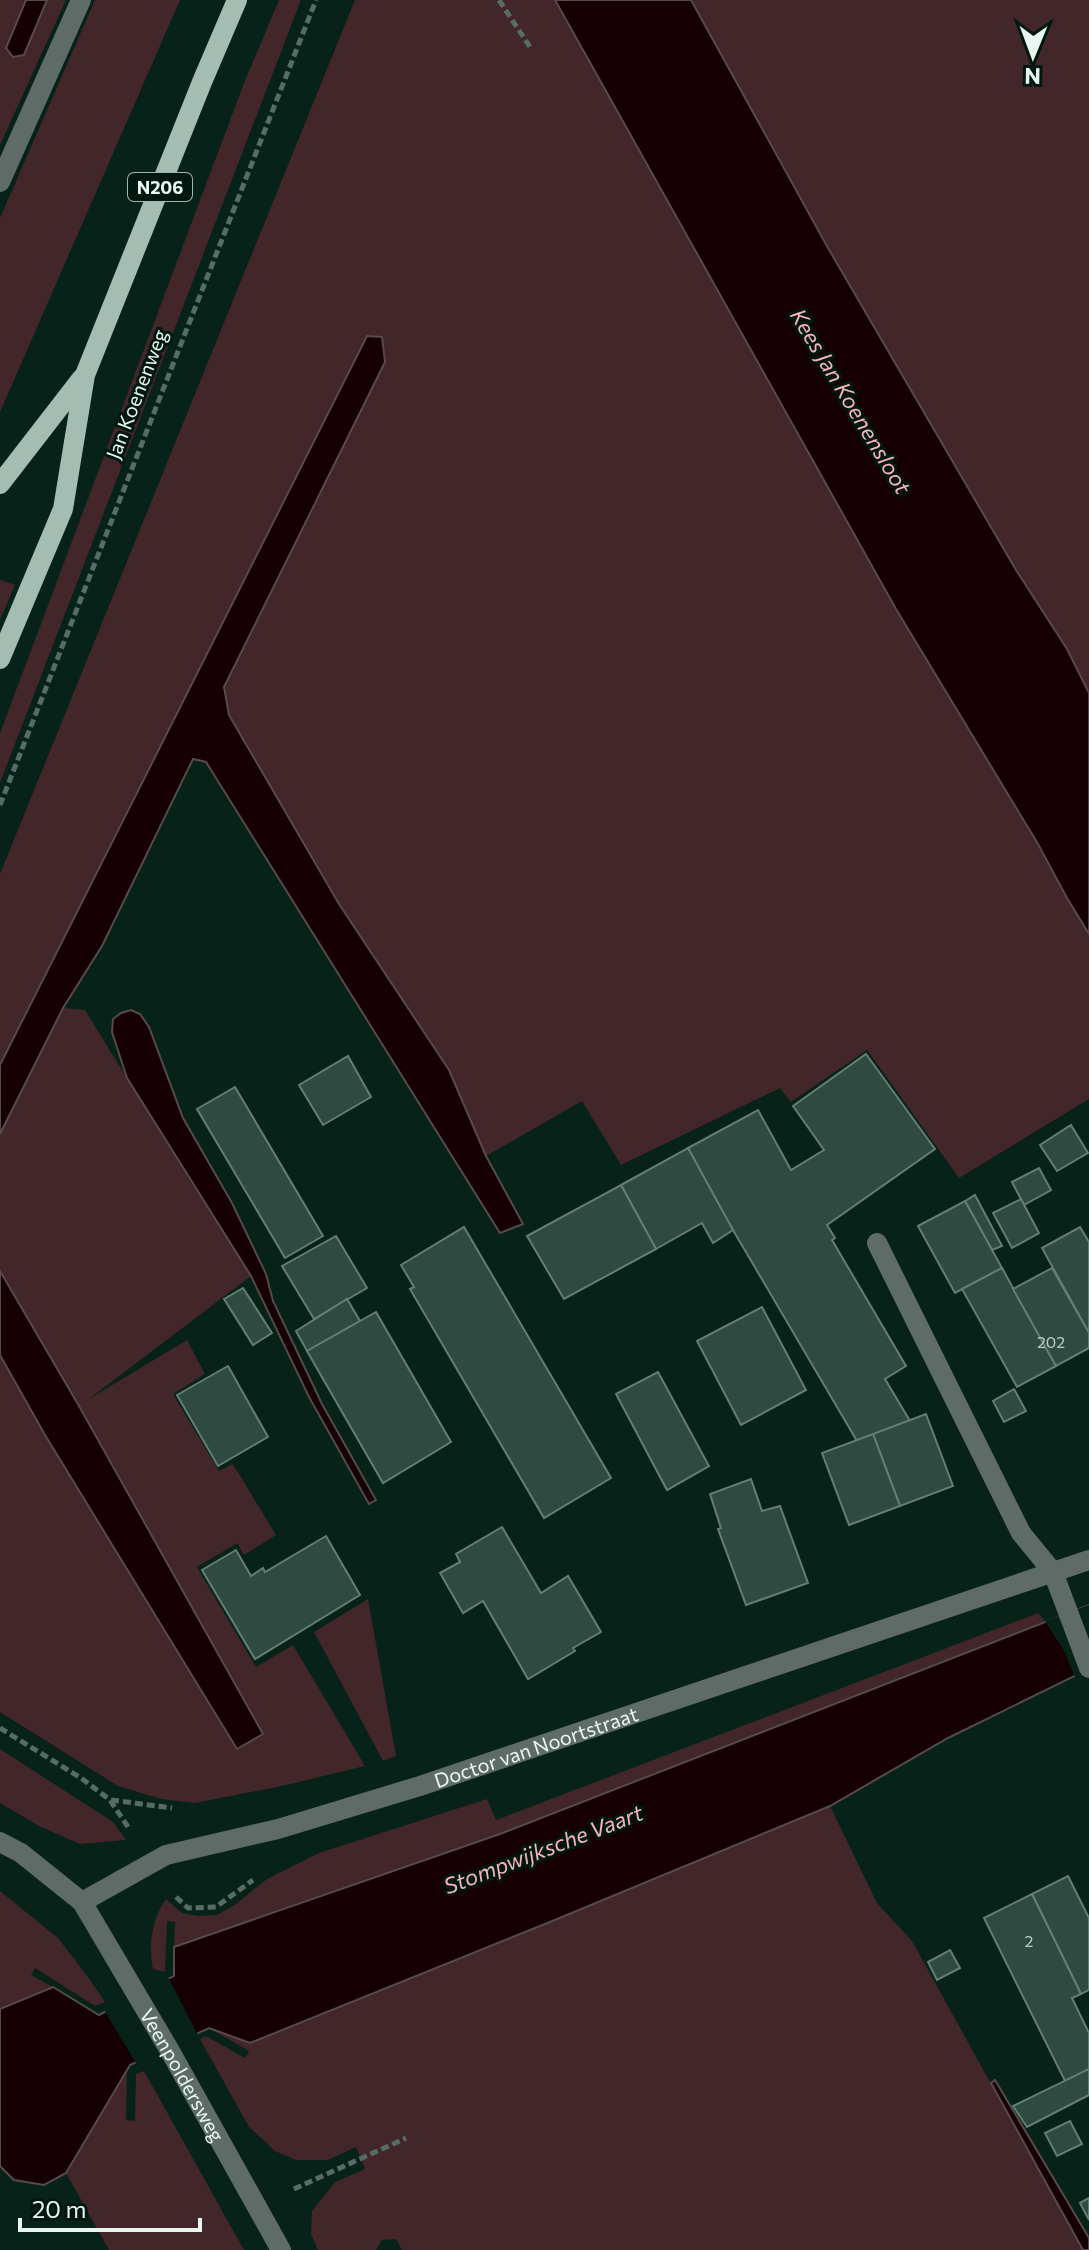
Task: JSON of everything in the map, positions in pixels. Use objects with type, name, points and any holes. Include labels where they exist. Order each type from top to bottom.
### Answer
[{"type":"main road","name":"Jan Koenenweg","points":[[0,659],[63,509],[85,375],[237,0]]},
{"type":"main road","name":"Jan Koenenweg","points":[[0,484],[85,375]]},
{"type":"street","points":[[0,182],[81,0]]},
{"type":"street","points":[[877,1243],[1021,1533],[1053,1572],[1089,1668]]},
{"type":"street","name":"Doctor van Noortstraat","points":[[82,1902],[166,1855],[278,1829],[420,1786],[1089,1560]]},
{"type":"street","points":[[0,1842],[21,1853],[82,1902]]},
{"type":"street","name":"Veenpoldersweg","points":[[82,1902],[170,2051],[281,2250]]},
{"type":"path","name":"Jan Koenenweg","points":[[0,805],[316,0]]},
{"type":"path","points":[[499,0],[530,47]]},
{"type":"path","points":[[0,1728],[81,1778],[110,1800]]},
{"type":"path","points":[[256,2205],[406,2138]]},
{"type":"shaded area","points":[[0,0],[26,0],[6,48],[24,54],[47,0],[66,0],[0,145]]},
{"type":"shaded area","points":[[95,0],[180,0],[0,412],[0,218]]},
{"type":"shaded area","points":[[279,0],[301,0],[0,783],[0,733],[244,83]]},
{"type":"shaded area","points":[[355,0],[555,0],[896,609],[1089,934],[1089,1099],[959,1178],[867,1050],[791,1102],[780,1088],[621,1165],[582,1101],[486,1156],[449,1070],[339,904],[229,715],[224,687],[385,362],[367,336],[0,1065],[0,874]]},
{"type":"shaded area","points":[[691,0],[1089,0],[1089,693],[1067,649],[1016,570],[828,248]]},
{"type":"shaded area","points":[[0,580],[15,585],[0,620]]},
{"type":"shaded area","points":[[63,1008],[85,1010],[251,1276],[89,1399],[187,1340],[205,1374],[173,1394],[219,1471],[233,1464],[276,1535],[244,1555],[237,1543],[197,1567],[256,1667],[293,1645],[365,1766],[195,1803],[161,1799],[118,1786],[0,1712],[0,1355],[45,1435],[262,1733],[0,1271],[0,1134]]},
{"type":"shaded area","points":[[368,1599],[396,1756],[383,1761],[314,1632]]},
{"type":"shaded area","points":[[1038,1613],[1045,1621],[500,1834],[174,1947],[175,1922],[167,1921],[165,1972],[153,1969],[152,1932],[166,1899],[182,1913],[217,1915],[267,1879],[319,1853],[487,1799],[496,1820]]},
{"type":"shaded area","points":[[0,1749],[113,1822],[126,1840],[80,1844],[39,1826],[0,1803]]},
{"type":"shaded area","points":[[830,1806],[877,1903],[912,1941],[1083,2250],[402,2250],[396,2239],[382,2240],[376,2250],[318,2250],[311,2234],[312,2211],[335,2182],[365,2169],[356,2147],[328,2160],[296,2160],[275,2151],[249,2127],[200,2039],[206,2036],[245,2058],[249,2051],[209,2028],[251,2043]]},
{"type":"shaded area","points":[[0,1891],[58,1938],[105,2002],[95,2006],[35,1968],[31,1975],[53,1987],[0,2009]]},
{"type":"shaded area","points":[[127,2071],[126,2120],[135,2121],[136,2074],[144,2071],[244,2250],[109,2250],[66,2173]]},
{"type":"water","points":[[26,0],[47,0],[24,55],[13,57],[6,48]]},
{"type":"water","name":"Kees Jan Koenensloot","points":[[555,0],[691,0],[828,248],[1016,570],[1067,649],[1089,693],[1089,934],[896,609]]},
{"type":"water","points":[[367,336],[382,337],[385,362],[224,687],[229,715],[339,904],[449,1070],[486,1156],[523,1224],[500,1233],[206,762],[193,759],[102,946],[63,1008],[0,1134],[0,1065]]},
{"type":"water","points":[[131,1010],[140,1014],[149,1027],[183,1118],[232,1203],[266,1274],[273,1301],[322,1404],[376,1500],[369,1504],[309,1397],[251,1276],[127,1078],[112,1032],[113,1019]]},
{"type":"water","points":[[0,1271],[263,1734],[237,1749],[45,1435],[0,1355]]},
{"type":"water","name":"Stompwijksche Vaart","points":[[1089,1605],[1089,1669],[948,1738],[830,1806],[250,2043],[209,2028],[130,2065],[66,2173],[44,2185],[14,2180],[0,2166],[0,2009],[53,1987],[99,2015],[174,1976],[174,1947],[500,1834]]},
{"type":"water","points":[[995,2080],[1089,2238],[1089,2250],[1083,2250],[991,2083]]},
{"type":"pier","points":[[1089,1605],[1089,1674],[1076,1679],[1064,1651],[1045,1621]]},
{"type":"pier","points":[[167,1975],[199,2037],[137,2065],[103,2008]]},
{"type":"building","points":[[866,1054],[935,1149],[827,1225],[835,1238],[832,1240],[906,1366],[885,1379],[910,1421],[857,1441],[688,1148],[758,1110],[791,1170],[824,1150],[793,1106]]},
{"type":"building","points":[[348,1056],[371,1097],[323,1125],[299,1085]]},
{"type":"building","points":[[235,1087],[323,1236],[285,1258],[197,1109]]},
{"type":"building","points":[[1071,1125],[1088,1153],[1057,1171],[1040,1145]]},
{"type":"building","points":[[688,1148],[733,1230],[713,1243],[702,1223],[656,1249],[621,1185]]},
{"type":"building","points":[[1039,1168],[1051,1190],[1024,1205],[1012,1182]]},
{"type":"building","points":[[621,1185],[656,1249],[564,1299],[527,1236]]},
{"type":"building","points":[[975,1195],[1002,1246],[992,1250],[965,1201]]},
{"type":"building","points":[[1021,1199],[1039,1233],[1012,1248],[993,1213]]},
{"type":"building","points":[[965,1201],[1002,1268],[955,1293],[918,1226]]},
{"type":"building","points":[[464,1227],[611,1478],[544,1518],[410,1289],[414,1287],[401,1265]]},
{"type":"building","points":[[1080,1227],[1089,1242],[1089,1333],[1042,1248]]},
{"type":"building","points":[[336,1236],[367,1288],[314,1319],[282,1266]]},
{"type":"building","points":[[1002,1268],[1056,1366],[1017,1387],[962,1289]]},
{"type":"building","points":[[1052,1268],[1089,1333],[1089,1348],[1056,1366],[1013,1289]]},
{"type":"building","points":[[243,1288],[272,1333],[253,1345],[224,1299]]},
{"type":"building","points":[[347,1299],[360,1321],[307,1351],[296,1331]]},
{"type":"building","points":[[762,1307],[806,1390],[741,1425],[697,1341]]},
{"type":"building","points":[[376,1312],[451,1442],[383,1483],[307,1351]]},
{"type":"building","points":[[228,1366],[268,1437],[218,1466],[177,1395]]},
{"type":"building","points":[[658,1372],[709,1466],[667,1490],[616,1394]]},
{"type":"building","points":[[1014,1389],[1026,1411],[1004,1422],[993,1401]]},
{"type":"building","points":[[926,1414],[953,1486],[900,1506],[873,1434]]},
{"type":"building","points":[[873,1434],[900,1506],[849,1525],[822,1453]]},
{"type":"building","points":[[751,1479],[762,1511],[780,1506],[808,1583],[746,1605],[718,1529],[721,1528],[710,1494]]},
{"type":"building","points":[[502,1527],[541,1593],[568,1576],[601,1632],[528,1679],[483,1601],[463,1613],[440,1573],[460,1562],[456,1554]]},
{"type":"building","points":[[326,1536],[360,1595],[255,1659],[202,1570],[236,1550],[251,1576],[263,1568],[265,1572]]},
{"type":"building","points":[[1068,1876],[1089,1918],[1089,1990],[1081,1994],[1032,1894]]},
{"type":"building","points":[[1032,1894],[1081,1994],[1072,1998],[1089,2033],[1089,2069],[1065,2081],[984,1918]]},
{"type":"building","points":[[950,1950],[960,1968],[937,1980],[928,1962]]},
{"type":"building","points":[[1089,2069],[1089,2095],[1027,2127],[1013,2106]]},
{"type":"building","points":[[1070,2121],[1082,2144],[1057,2156],[1045,2133]]},
{"type":"building","points":[[1089,2198],[1089,2220],[1080,2203]]}]
